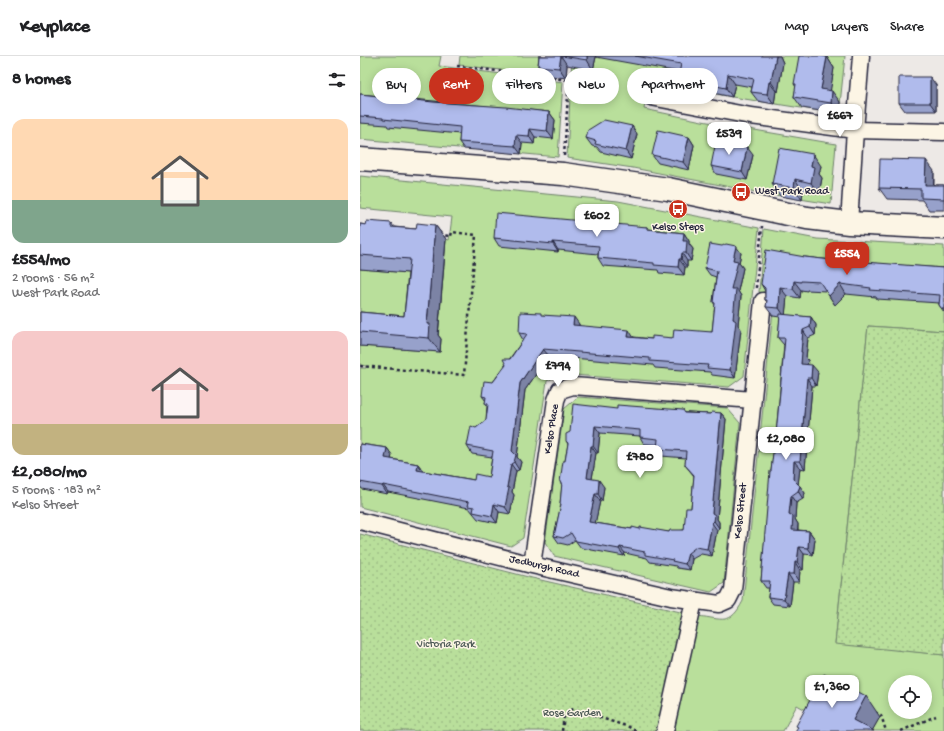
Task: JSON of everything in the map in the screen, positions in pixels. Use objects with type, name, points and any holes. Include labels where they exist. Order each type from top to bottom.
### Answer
[{"type":"street","points":[[849,223],[861,56]]},
{"type":"street","points":[[691,104],[751,116],[855,130],[944,132]]},
{"type":"street","points":[[367,160],[563,174],[668,189],[807,218],[849,223],[944,228]]},
{"type":"street","name":"Kelso Street","points":[[728,600],[733,590],[753,400],[759,298]]},
{"type":"street","name":"Kelso Place","points":[[532,565],[556,400],[560,390],[573,386],[753,400]]},
{"type":"street","name":"Jedburgh Road","points":[[360,521],[532,565],[694,601],[719,604],[728,600]]},
{"type":"street","points":[[664,731],[694,601]]},
{"type":"path","points":[[457,66],[569,80],[563,174]]},
{"type":"path","points":[[759,298],[763,209]]},
{"type":"path","points":[[360,366],[464,375],[476,235],[452,232],[451,236],[437,235]]},
{"type":"path","points":[[562,731],[564,716],[573,709],[629,727],[636,731]]},
{"type":"path","points":[[874,712],[881,715],[886,731]]},
{"type":"path","points":[[901,731],[936,716]]},
{"type":"green space","points":[[360,56],[441,56],[439,66],[454,68],[429,68],[429,104],[484,104],[484,72],[492,73],[492,104],[556,104],[556,81],[563,82],[558,157],[360,139]]},
{"type":"green space","points":[[460,56],[544,56],[543,68],[492,69],[459,65]]},
{"type":"green space","points":[[572,56],[845,56],[839,114],[718,94],[718,68],[627,68],[627,104],[645,104],[644,109],[702,121],[836,144],[831,204],[756,192],[633,168],[567,158],[570,104],[619,104],[619,68],[571,68]]},
{"type":"green space","points":[[360,176],[618,201],[759,228],[744,376],[729,387],[561,374],[547,381],[523,538],[511,546],[360,507],[360,368],[366,368],[366,366],[360,365],[360,346],[440,352],[438,339],[446,239],[449,240],[452,217],[360,208]]},
{"type":"green space","points":[[764,229],[817,239],[944,246],[944,331],[868,326],[835,643],[944,655],[944,731],[872,731],[880,717],[825,721],[797,705],[783,731],[673,731],[698,616],[720,619],[730,618],[743,601],[774,301],[759,292]]},
{"type":"green space","points":[[360,269],[420,274],[415,331],[360,326]]},
{"type":"green space","points":[[868,326],[944,331],[944,655],[835,644]]},
{"type":"green space","points":[[578,397],[727,408],[740,423],[724,583],[711,592],[554,556],[545,542],[564,409]]},
{"type":"green space","name":"Victoria Park","points":[[360,534],[532,578],[698,616],[673,731],[360,731]]},
{"type":"building","points":[[539,56],[561,56],[559,68],[538,66]]},
{"type":"building","points":[[562,56],[587,56],[587,60]]},
{"type":"building","points":[[635,56],[776,56],[767,94],[751,92],[754,79],[728,74],[726,88],[718,86],[718,68],[680,68],[681,64]]},
{"type":"building","points":[[799,56],[827,57],[821,89],[832,91],[831,103],[794,97],[796,84],[794,84]]},
{"type":"building","points":[[899,77],[930,77],[930,103],[899,103]]},
{"type":"building","points":[[360,94],[372,95],[372,104],[421,104],[421,101],[429,102],[429,104],[462,104],[549,112],[547,131],[530,129],[529,136],[516,135],[515,146],[459,142],[460,127],[360,116]]},
{"type":"building","points":[[604,120],[632,126],[626,151],[595,144],[596,141],[586,138],[588,130]]},
{"type":"building","points":[[658,130],[689,137],[683,162],[652,155]]},
{"type":"building","points":[[716,141],[747,147],[742,172],[711,166]]},
{"type":"building","points":[[779,148],[813,154],[811,166],[814,167],[811,183],[795,179],[794,188],[772,184]]},
{"type":"building","points":[[880,159],[926,160],[925,185],[944,185],[944,199],[921,198],[921,189],[879,188]]},
{"type":"building","points":[[496,213],[647,227],[647,229],[684,233],[683,241],[687,241],[686,253],[682,253],[681,259],[679,259],[678,267],[654,265],[654,263],[598,258],[599,246],[553,242],[553,244],[494,238]]},
{"type":"building","points":[[367,221],[391,223],[391,227],[416,229],[417,223],[435,225],[427,324],[430,324],[429,338],[360,332],[360,312],[404,316],[410,259],[360,255],[360,224],[366,225]]},
{"type":"building","points":[[710,244],[722,246],[726,244],[736,246],[733,260],[738,261],[731,289],[736,289],[733,319],[736,321],[730,370],[707,368],[708,365],[650,361],[650,358],[543,349],[520,383],[512,451],[516,455],[514,462],[511,464],[507,487],[509,488],[505,507],[494,504],[492,516],[473,512],[474,507],[468,506],[469,502],[383,485],[360,482],[360,444],[387,448],[385,458],[418,464],[417,470],[474,480],[475,474],[489,477],[493,451],[467,446],[471,426],[476,428],[486,420],[488,404],[485,403],[486,397],[482,396],[484,381],[493,382],[506,365],[503,359],[510,359],[527,334],[519,333],[520,312],[574,317],[573,325],[629,330],[628,337],[652,339],[652,336],[673,338],[674,329],[712,332],[715,303],[713,302],[717,271],[705,268]]},
{"type":"building","points":[[766,250],[805,257],[850,262],[944,268],[944,309],[942,309],[939,305],[940,295],[870,290],[871,288],[840,284],[829,296],[820,282],[801,281],[794,281],[793,289],[780,287],[779,308],[766,307],[767,300],[765,300],[765,288],[761,284]]},
{"type":"building","points":[[780,314],[811,317],[810,327],[803,330],[801,364],[812,365],[811,378],[807,378],[800,461],[794,461],[793,479],[800,486],[798,491],[791,496],[789,514],[793,516],[792,530],[809,531],[808,548],[799,547],[797,562],[795,562],[794,574],[788,574],[784,599],[768,597],[770,581],[761,581],[770,471],[776,434],[785,338],[778,338]]},
{"type":"building","points":[[573,404],[617,409],[617,405],[683,410],[685,413],[721,413],[712,513],[715,515],[707,549],[696,547],[688,553],[685,564],[672,561],[673,560],[645,555],[645,552],[576,541],[571,533],[563,538],[554,536],[561,504],[562,482],[560,482],[563,461],[565,461],[568,443],[566,441],[566,434],[570,432]],"holes":[[[595,426],[640,430],[640,437],[658,439],[657,449],[686,451],[685,465],[694,475],[691,508],[686,508],[684,530],[670,530],[669,532],[640,527],[640,529],[632,527],[632,529],[589,522],[595,494],[598,494],[599,480],[587,478]]]},
{"type":"building","points":[[824,674],[866,696],[853,720],[874,731],[795,731],[798,727],[796,726]]},
{"type":"place","name":"West Park Road","points":[[741,192]]},
{"type":"place","name":"Kelso Steps","points":[[678,209]]},
{"type":"park label","name":"Rose Garden","points":[[572,714]]}]
